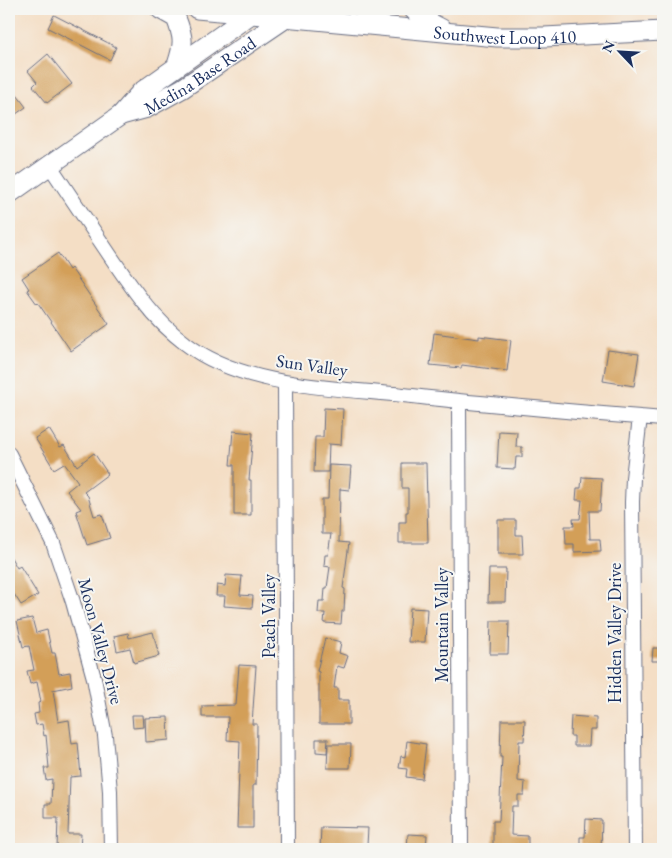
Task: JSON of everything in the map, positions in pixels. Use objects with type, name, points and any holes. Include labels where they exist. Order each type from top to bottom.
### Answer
[{"type":"main road","points":[[160,9],[176,18],[182,33],[182,48],[177,65]]},
{"type":"main road","name":"Southwest Loop 410","points":[[197,9],[292,13],[455,34],[533,38],[663,31]]},
{"type":"main road","points":[[413,9],[431,24],[455,34]]},
{"type":"main road","name":"Medina Base Road","points":[[9,194],[121,115],[141,92],[177,65],[255,12]]},
{"type":"main road","name":"Medina Base Road","points":[[121,115],[147,108],[176,92],[292,13]]},
{"type":"street","name":"Sun Valley","points":[[50,166],[141,300],[185,344],[229,368],[285,382],[459,401],[663,419]]},
{"type":"street","name":"Peach Valley","points":[[285,382],[288,849]]},
{"type":"street","name":"Mountain Valley","points":[[459,401],[461,849]]},
{"type":"street","name":"Hidden Valley Drive","points":[[635,849],[632,502],[640,417]]},
{"type":"street","name":"Moon Valley Drive","points":[[9,454],[53,543],[73,602],[94,678],[105,736],[110,791],[111,849]]},
{"type":"building","points":[[54,15],[116,47],[110,60],[48,28]]},
{"type":"building","points":[[48,54],[72,84],[47,103],[33,86],[37,82],[28,71]]},
{"type":"building","points":[[17,95],[26,107],[9,119],[9,102]]},
{"type":"building","points":[[58,253],[69,270],[71,268],[109,324],[71,351],[27,290],[29,289],[22,278]]},
{"type":"building","points":[[434,333],[479,339],[479,336],[511,340],[507,371],[462,365],[461,368],[430,365]]},
{"type":"building","points":[[608,350],[639,354],[634,386],[603,381]]},
{"type":"building","points":[[324,408],[343,409],[341,445],[329,444],[328,472],[314,472],[315,437],[323,437]]},
{"type":"building","points":[[49,429],[60,447],[64,445],[77,466],[94,453],[108,474],[84,492],[88,496],[94,516],[102,514],[110,538],[87,545],[76,511],[81,509],[67,491],[78,482],[64,463],[54,469],[35,438]]},
{"type":"building","points":[[233,431],[253,433],[249,480],[251,480],[251,515],[234,515],[234,465],[230,465]]},
{"type":"building","points":[[499,431],[517,432],[516,447],[522,447],[522,457],[516,457],[515,469],[497,468]]},
{"type":"building","points":[[402,463],[426,463],[428,543],[399,543],[399,522],[406,522],[406,512],[408,512],[408,488],[402,488]]},
{"type":"building","points":[[329,465],[351,466],[349,490],[340,489],[339,542],[349,543],[343,588],[345,589],[344,611],[342,611],[341,624],[324,623],[325,613],[318,613],[319,601],[324,601],[330,567],[324,566],[325,555],[328,555],[331,534],[322,534],[322,499],[328,499]]},
{"type":"building","points":[[582,477],[602,478],[600,511],[589,511],[590,539],[600,539],[601,551],[574,552],[574,544],[566,544],[565,526],[574,526],[573,519],[580,519],[582,500],[576,500],[577,488],[581,488]]},
{"type":"building","points":[[498,520],[516,520],[516,535],[522,535],[523,554],[498,554]]},
{"type":"building","points":[[9,554],[17,568],[20,566],[38,595],[21,605],[14,594],[9,597]]},
{"type":"building","points":[[489,569],[506,569],[505,602],[488,602]]},
{"type":"building","points":[[226,575],[242,576],[240,595],[253,596],[252,608],[224,606],[225,596],[216,596],[217,585],[225,586]]},
{"type":"building","points":[[410,608],[427,609],[425,642],[408,642]]},
{"type":"building","points":[[32,618],[36,633],[47,630],[52,653],[55,653],[59,674],[70,672],[72,686],[53,690],[58,722],[69,720],[72,744],[78,743],[81,776],[70,777],[68,834],[81,834],[80,849],[57,849],[58,818],[45,818],[45,804],[51,804],[52,779],[46,780],[44,768],[49,768],[46,735],[44,736],[42,724],[36,725],[34,714],[39,713],[38,703],[41,702],[37,682],[30,684],[27,671],[34,670],[29,646],[23,647],[17,621]]},
{"type":"building","points":[[491,621],[509,621],[508,654],[490,654]]},
{"type":"building","points":[[153,632],[159,656],[134,663],[130,648],[117,651],[114,636],[128,633],[129,638]]},
{"type":"building","points":[[325,638],[341,642],[339,653],[348,656],[344,668],[337,666],[334,688],[338,688],[338,700],[349,700],[349,724],[319,724],[319,672],[317,671]]},
{"type":"building","points":[[653,648],[663,648],[663,661],[652,661]]},
{"type":"building","points":[[239,665],[256,666],[252,724],[257,724],[256,785],[253,785],[253,828],[237,828],[240,741],[227,740],[228,717],[202,717],[202,706],[236,705]]},
{"type":"building","points":[[132,715],[143,715],[144,727],[133,728]]},
{"type":"building","points":[[571,716],[596,718],[596,730],[590,730],[589,746],[574,746],[574,736],[570,736]]},
{"type":"building","points":[[168,717],[169,740],[146,742],[145,718]]},
{"type":"building","points":[[501,720],[525,720],[524,741],[519,741],[518,781],[525,782],[524,795],[518,795],[518,806],[512,806],[511,835],[528,836],[528,849],[493,849],[493,821],[499,821],[502,757],[500,757]]},
{"type":"building","points":[[316,739],[328,739],[327,753],[316,752]]},
{"type":"building","points":[[407,741],[426,744],[422,779],[406,777],[407,769],[399,768],[401,756],[405,757]]},
{"type":"building","points":[[328,744],[351,744],[350,768],[327,768]]},
{"type":"building","points":[[586,819],[602,820],[601,849],[588,849],[588,847],[580,846],[580,837],[585,837]]},
{"type":"building","points":[[321,827],[368,828],[367,845],[345,844],[345,849],[320,849]]},
{"type":"building","points":[[408,834],[427,835],[426,849],[407,849]]}]
